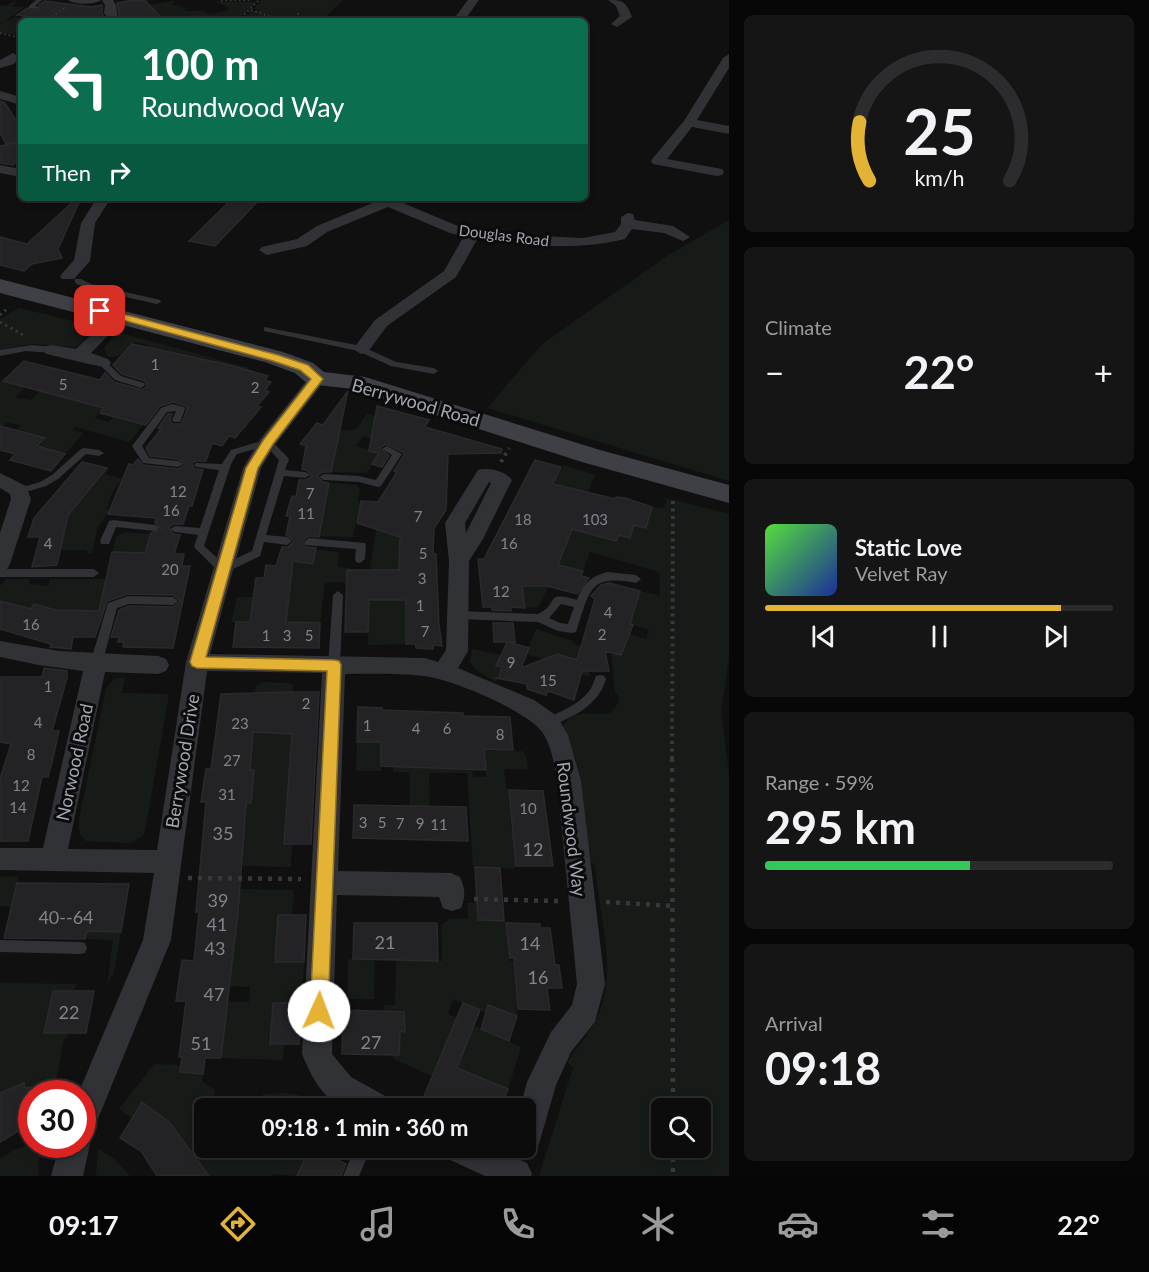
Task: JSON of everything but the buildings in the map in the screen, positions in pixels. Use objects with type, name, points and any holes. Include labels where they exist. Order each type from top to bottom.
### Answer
[{"type":"street","points":[[74,0],[96,0]]},
{"type":"street","points":[[107,0],[111,5],[110,13],[113,18]]},
{"type":"street","points":[[460,18],[474,0]]},
{"type":"street","points":[[613,0],[621,4],[626,17],[617,24]]},
{"type":"street","points":[[717,172],[652,160],[689,123],[727,63]]},
{"type":"street","points":[[0,95],[18,100]]},
{"type":"street","points":[[689,123],[729,130]]},
{"type":"street","points":[[0,169],[18,172]]},
{"type":"street","points":[[66,278],[82,261],[88,223],[102,201]]},
{"type":"street","points":[[267,250],[302,243],[322,229],[381,201]]},
{"type":"street","name":"Douglas Road","points":[[385,201],[455,230],[519,240],[583,243],[620,236],[628,220],[668,229],[683,237]]},
{"type":"street","points":[[361,349],[381,323],[450,274],[473,233]]},
{"type":"street","name":"Berrywood Road","points":[[0,286],[274,357],[304,368],[317,379],[356,382],[591,456],[729,494]]},
{"type":"street","points":[[80,355],[119,316]]},
{"type":"street","points":[[52,350],[80,355],[102,363]]},
{"type":"street","name":"Berrywood Drive","points":[[96,1086],[157,940],[176,870],[197,662],[252,468],[268,442],[317,379]]},
{"type":"street","points":[[0,479],[19,491],[21,499],[0,564]]},
{"type":"street","points":[[445,670],[457,651],[459,561]]},
{"type":"street","points":[[0,649],[36,658],[96,664],[158,665]]},
{"type":"street","points":[[197,662],[425,666],[445,670],[525,707],[548,722]]},
{"type":"street","name":"Norwood Road","points":[[53,860],[96,664]]},
{"type":"street","points":[[334,665],[317,1054],[322,1070],[353,1098]]},
{"type":"street","name":"Roundwood Way","points":[[536,1106],[543,1082],[561,1042],[585,1012],[591,984],[565,759],[548,722]]},
{"type":"street","points":[[0,859],[53,860],[176,870]]},
{"type":"street","points":[[323,881],[451,885],[452,899]]},
{"type":"street","points":[[67,1176],[72,1158]]},
{"type":"street","points":[[492,1158],[518,1166]]},
{"type":"lane","points":[[36,8],[31,7],[39,0]]},
{"type":"lane","points":[[66,278],[88,286],[156,302]]},
{"type":"lane","points":[[267,328],[361,349],[394,364],[434,371]]},
{"type":"lane","points":[[0,353],[16,349],[52,350]]},
{"type":"lane","points":[[102,363],[118,378],[141,385]]},
{"type":"lane","points":[[177,420],[182,409],[172,407],[164,410],[137,446],[146,461],[178,464]]},
{"type":"lane","points":[[268,442],[284,459],[256,553],[223,569],[199,547],[225,467],[234,452],[268,442]]},
{"type":"lane","points":[[324,477],[358,479],[378,484],[396,454],[387,450]]},
{"type":"lane","points":[[19,491],[43,484],[55,477],[84,451],[99,453]]},
{"type":"lane","points":[[199,465],[225,467]]},
{"type":"lane","points":[[280,472],[305,475]]},
{"type":"lane","points":[[105,541],[113,523],[156,528]]},
{"type":"lane","points":[[175,529],[204,532]]},
{"type":"lane","points":[[261,538],[287,541]]},
{"type":"lane","points":[[309,542],[361,546],[360,559]]},
{"type":"lane","points":[[0,573],[94,573]]},
{"type":"lane","points":[[458,615],[539,618],[558,627],[572,629],[588,585],[612,574],[636,579]]},
{"type":"lane","points":[[334,665],[338,595]]},
{"type":"lane","points":[[539,618],[549,614],[559,599],[580,605]]},
{"type":"lane","points":[[96,664],[112,606],[128,600],[173,601]]},
{"type":"lane","points":[[548,722],[567,713],[594,693],[599,688],[600,679]]},
{"type":"lane","points":[[0,946],[80,948]]},
{"type":"lane","points":[[351,1176],[359,1158]]},
{"type":"path","points":[[50,18],[74,0]]},
{"type":"path","points":[[221,0],[252,0]]},
{"type":"path","points":[[242,18],[259,0]]},
{"type":"path","points":[[251,10],[274,18]]},
{"type":"path","points":[[298,13],[298,18]]},
{"type":"path","points":[[0,33],[18,37]]},
{"type":"path","points":[[498,468],[513,442]]},
{"type":"path","points":[[673,492],[671,648],[674,906],[673,1098]]},
{"type":"path","points":[[176,870],[323,881]]},
{"type":"path","points":[[452,899],[581,901],[674,906]]},
{"type":"path","points":[[673,1158],[673,1176]]},
{"type":"shaded area","points":[[262,0],[343,0],[324,18],[243,18],[251,11],[260,11],[254,9]]},
{"type":"shaded area","points":[[172,1],[174,2],[171,6],[181,4],[178,7],[186,8],[184,11],[204,11],[208,14],[228,11],[228,7],[216,2],[219,1],[258,2],[239,18],[137,18],[119,16],[120,10]]},
{"type":"shaded area","points":[[17,2],[11,7],[24,7],[4,22],[16,17],[22,18],[18,18],[18,35],[0,32],[0,24],[3,22],[0,22],[0,5],[7,6]]},
{"type":"shaded area","points":[[729,220],[729,481],[487,408],[542,344],[670,254]]},
{"type":"shaded area","points":[[19,308],[99,327],[75,347],[31,344],[0,350],[0,319]]},
{"type":"shaded area","points":[[117,332],[249,368],[170,457],[151,456],[146,448],[179,429],[222,363],[204,358],[181,388],[148,348],[149,345],[134,342],[119,355],[107,356],[104,348]]},
{"type":"shaded area","points":[[12,372],[35,377],[16,397],[31,400],[41,390],[104,408],[95,418],[109,422],[114,416],[144,424],[129,442],[75,427],[73,430],[84,433],[65,454],[39,447],[46,438],[16,431],[20,425],[6,422],[0,428],[0,382]]},
{"type":"shaded area","points":[[367,413],[375,416],[387,443],[363,436],[356,446],[379,453],[367,473],[331,472],[335,458],[321,453],[338,430],[356,429]]},
{"type":"shaded area","points":[[564,465],[595,475],[587,494],[553,484]]},
{"type":"shaded area","points":[[101,467],[109,469],[105,474],[122,479],[113,491],[106,510],[110,510],[98,527],[92,553],[87,553],[87,550],[59,550],[68,515]]},
{"type":"shaded area","points":[[324,482],[356,485],[360,489],[358,501],[360,502],[353,537],[316,536],[319,519],[323,519],[327,500],[322,498]]},
{"type":"shaded area","points":[[548,496],[579,531],[616,541],[619,535],[630,538],[634,525],[646,528],[652,507],[664,508],[666,498],[729,514],[729,659],[721,711],[729,773],[729,1176],[539,1176],[573,1068],[567,1062],[596,1020],[603,1002],[606,984],[606,944],[595,866],[590,860],[575,758],[562,729],[570,718],[576,715],[611,713],[618,703],[619,696],[615,692],[611,652],[621,655],[627,640],[626,632],[646,639],[649,630],[629,624],[628,600],[637,602],[640,591],[660,596],[659,572],[590,552],[583,571],[567,567],[563,579],[549,586],[569,537]]},
{"type":"shaded area","points":[[381,497],[417,507],[398,539],[434,541],[411,541],[412,566],[445,567],[437,568],[437,572],[406,571],[376,600],[406,600],[406,644],[368,645],[370,570]]},
{"type":"shaded area","points":[[125,532],[152,534],[160,548],[106,580],[97,619],[90,610],[59,610],[39,640],[31,638],[52,610],[34,604],[26,615],[12,604],[0,601],[0,586],[6,579],[29,579],[29,584],[48,586],[50,579],[106,579],[116,537]]},
{"type":"shaded area","points":[[314,549],[339,552],[338,567],[351,568],[350,583],[325,582],[320,623],[231,622],[237,597],[289,597],[294,561],[311,563]]},
{"type":"shaded area","points":[[514,586],[549,586],[538,607],[525,608]]},
{"type":"shaded area","points":[[536,629],[606,654],[586,654],[590,677],[563,669],[567,660],[563,656],[553,656],[551,661],[526,654]]},
{"type":"shaded area","points":[[472,649],[501,655],[496,666],[502,667],[496,682],[476,670],[470,662]]},
{"type":"shaded area","points":[[125,677],[122,693],[169,694],[146,826],[143,836],[130,843],[86,841],[80,834],[79,819],[106,688],[114,679]]},
{"type":"shaded area","points":[[262,682],[293,685],[292,725],[318,726],[317,744],[291,743],[289,770],[313,803],[287,803],[284,844],[292,844],[291,867],[240,866],[246,803],[251,803],[254,770],[250,770],[253,732],[262,732],[254,695],[256,686]]},
{"type":"shaded area","points":[[394,741],[423,741],[423,768],[445,769],[470,741],[473,777],[486,777],[485,750],[522,751],[526,755],[528,769],[504,769],[506,788],[509,790],[513,831],[516,866],[513,869],[473,866],[467,773],[429,773],[430,807],[410,806],[410,772],[393,772]]},
{"type":"shaded area","points":[[357,742],[382,742],[381,771],[356,771]]},
{"type":"shaded area","points":[[0,877],[19,877],[11,907],[0,906]]},
{"type":"shaded area","points":[[240,889],[294,890],[292,915],[278,915],[275,962],[304,962],[302,1003],[273,1003],[270,1043],[284,1044],[283,1060],[221,1058],[227,1002],[249,1002],[250,987],[230,986]]},
{"type":"shaded area","points":[[467,903],[477,903],[478,920],[504,921],[510,961],[514,962],[517,1016],[488,1005],[485,1012],[453,999],[448,1014],[521,1047],[508,1089],[457,1068],[445,1048],[432,1076],[394,1059],[393,1055],[399,1055],[400,1031],[404,1032],[404,1012],[384,1011],[384,1005],[395,1005],[396,961],[442,961],[441,925],[450,919],[468,919]]},
{"type":"shaded area","points":[[87,931],[121,932],[114,972],[107,985],[113,940],[85,939]]},
{"type":"shaded area","points":[[348,959],[375,961],[374,999],[347,999]]},
{"type":"shaded area","points":[[0,983],[77,984],[73,991],[53,991],[44,1032],[68,1033],[64,1039],[56,1080],[18,1080],[18,1086],[0,1093]]},
{"type":"shaded area","points":[[154,1064],[181,1065],[180,1072],[203,1074],[202,1081],[215,1090],[215,1098],[194,1098],[194,1158],[305,1158],[297,1176],[273,1174],[272,1176],[208,1176],[206,1170],[201,1172],[177,1133],[153,1110],[142,1102],[131,1118],[119,1109]]},
{"type":"shaded area","points":[[283,1093],[305,1098],[262,1098],[263,1094]]},
{"type":"shaded area","points":[[18,1148],[18,1158],[40,1158],[38,1164],[39,1176],[0,1176],[0,1159]]},
{"type":"shaded area","points":[[98,1149],[115,1159],[130,1176],[96,1176]]},
{"type":"route","points":[[100,311],[274,357],[304,368],[317,379],[268,442],[252,468],[197,662],[334,665],[319,1011]]}]
